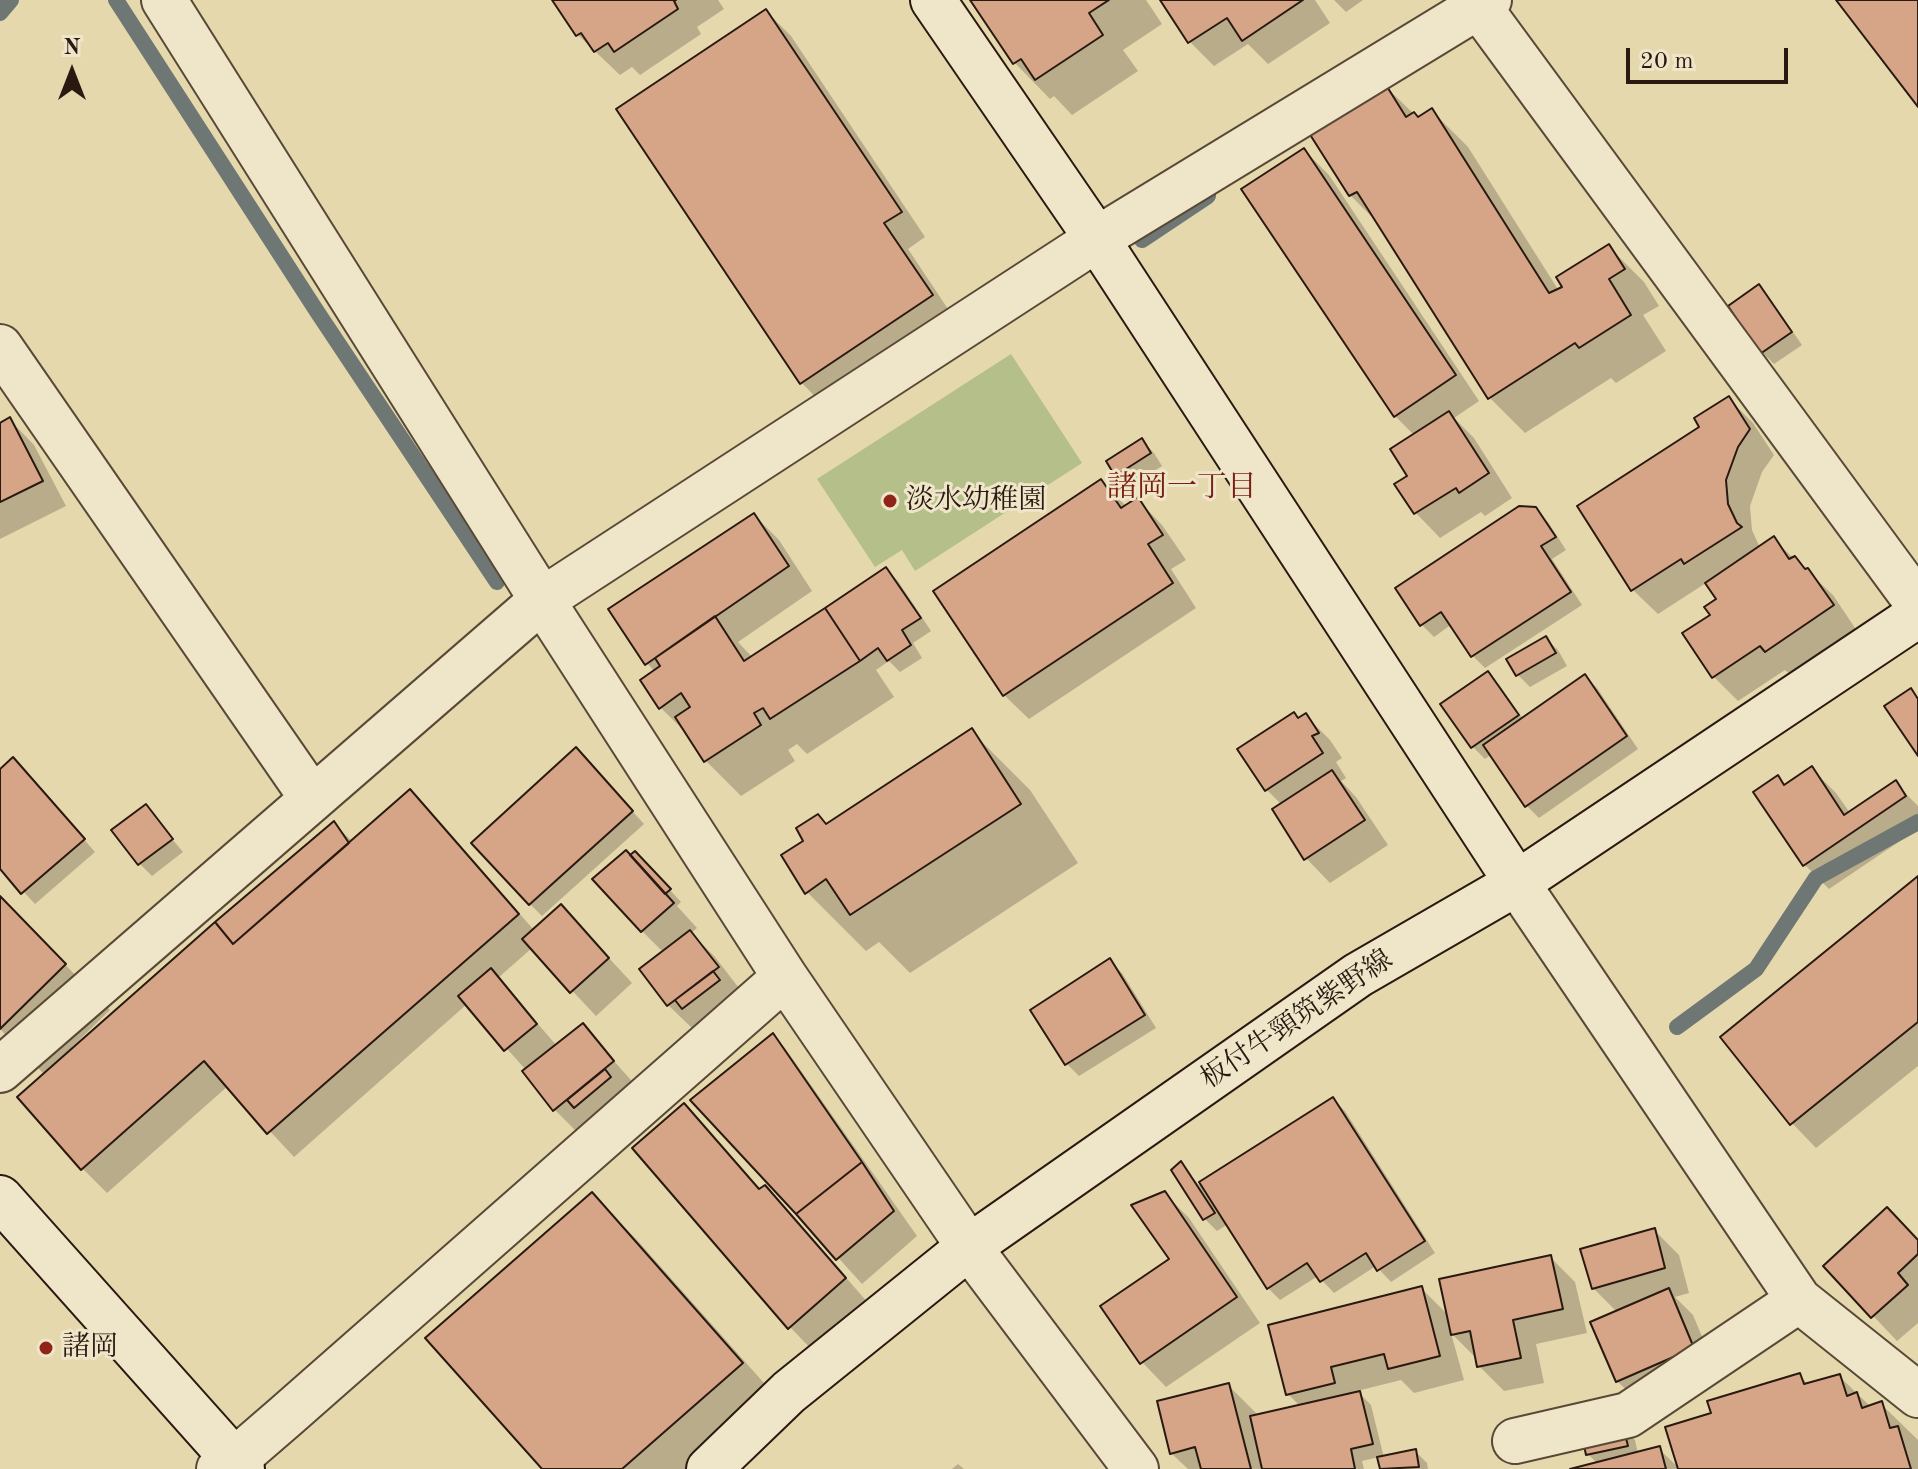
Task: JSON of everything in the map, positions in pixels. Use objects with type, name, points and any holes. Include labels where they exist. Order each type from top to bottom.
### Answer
[{"type":"street","points":[[164,0],[542,600],[785,977],[969,1247],[1136,1469]]},
{"type":"street","points":[[933,0],[1097,239],[1517,883],[1799,1300],[1918,1395]]},
{"type":"street","points":[[0,1070],[542,600],[1097,239],[1480,2],[1918,604]]},
{"type":"street","points":[[0,347],[312,798]]},
{"type":"street","name":"板付牛頸筑紫野線","points":[[709,1469],[789,1392],[969,1247],[1358,975],[1517,883],[1918,615]]},
{"type":"street","points":[[0,1198],[232,1466],[785,977]]},
{"type":"street","points":[[1515,1441],[1628,1415],[1799,1300]]},
{"type":"green space","points":[[1011,354],[1082,463],[915,571],[902,550],[875,567],[817,479]]},
{"type":"building","points":[[552,0],[676,0],[678,9],[614,52],[608,43],[594,52],[581,33],[576,36]]},
{"type":"building","points":[[970,0],[1109,0],[1089,13],[1103,35],[1035,80],[1021,59],[1013,64]]},
{"type":"building","points":[[1160,0],[1303,0],[1242,41],[1227,18],[1188,43]]},
{"type":"building","points":[[1836,0],[1918,0],[1918,107]]},
{"type":"building","points":[[766,9],[902,212],[884,223],[933,295],[800,384],[616,109]]},
{"type":"building","points":[[1386,85],[1406,117],[1414,112],[1418,117],[1432,108],[1549,293],[1562,287],[1556,277],[1609,244],[1625,269],[1609,279],[1631,315],[1579,348],[1575,343],[1488,399],[1357,192],[1349,196],[1309,133]]},
{"type":"building","points":[[1304,148],[1456,375],[1394,417],[1241,189]]},
{"type":"building","points":[[1759,284],[1792,332],[1760,354],[1728,306]]},
{"type":"building","points":[[1729,396],[1750,429],[1738,447],[1726,480],[1728,504],[1742,527],[1684,564],[1681,559],[1631,591],[1577,506],[1699,427],[1694,418]]},
{"type":"building","points":[[1449,411],[1489,473],[1459,493],[1456,488],[1414,514],[1394,484],[1407,476],[1390,449]]},
{"type":"building","points":[[10,417],[43,481],[0,502],[0,423]]},
{"type":"building","points":[[1142,438],[1151,453],[1115,476],[1106,461]]},
{"type":"building","points":[[1101,479],[1121,508],[1138,497],[1163,535],[1148,544],[1173,583],[1003,696],[933,591]]},
{"type":"building","points":[[1519,506],[1536,507],[1556,537],[1541,546],[1571,592],[1471,657],[1441,612],[1420,626],[1395,588]]},
{"type":"building","points":[[754,513],[789,566],[645,665],[608,609]]},
{"type":"building","points":[[1774,536],[1789,559],[1795,556],[1805,569],[1808,568],[1834,605],[1765,652],[1760,646],[1712,678],[1682,633],[1710,615],[1704,607],[1716,599],[1705,583]]},
{"type":"building","points":[[886,567],[921,618],[902,630],[911,645],[887,661],[878,648],[860,661],[825,608]]},
{"type":"building","points":[[825,608],[860,661],[770,719],[763,708],[754,713],[761,725],[704,762],[675,717],[690,707],[681,693],[659,709],[640,680],[660,666],[655,658],[715,616],[744,661]]},
{"type":"building","points":[[1546,636],[1556,653],[1516,676],[1506,659]]},
{"type":"building","points":[[1488,671],[1519,715],[1471,748],[1440,704]]},
{"type":"building","points":[[1585,674],[1627,736],[1525,807],[1483,745]]},
{"type":"building","points":[[1911,688],[1918,699],[1918,756],[1884,706]]},
{"type":"building","points":[[1294,712],[1298,718],[1306,713],[1319,733],[1312,736],[1323,753],[1265,791],[1237,749]]},
{"type":"building","points":[[972,728],[1021,804],[850,915],[826,879],[805,894],[781,855],[803,841],[796,828],[818,814],[826,824]]},
{"type":"building","points":[[576,747],[633,811],[529,905],[471,843]]},
{"type":"building","points":[[13,757],[85,839],[21,894],[0,869],[0,769]]},
{"type":"building","points":[[1812,766],[1844,815],[1896,780],[1906,796],[1803,866],[1753,792],[1778,775],[1784,785]]},
{"type":"building","points":[[1332,770],[1365,820],[1304,860],[1272,809]]},
{"type":"building","points":[[410,789],[519,914],[267,1134],[204,1061],[81,1170],[17,1097],[215,922],[233,944]]},
{"type":"building","points":[[146,804],[173,839],[138,865],[111,830]]},
{"type":"building","points":[[334,821],[349,843],[233,944],[215,922]]},
{"type":"building","points":[[626,850],[674,903],[641,932],[592,879]]},
{"type":"building","points":[[635,851],[671,889],[665,894],[630,855]]},
{"type":"building","points":[[1918,876],[1918,1022],[1790,1125],[1720,1037]]},
{"type":"building","points":[[0,896],[66,964],[0,1029]]},
{"type":"building","points":[[561,904],[609,958],[570,993],[522,939]]},
{"type":"building","points":[[690,930],[719,967],[667,1006],[639,969]]},
{"type":"building","points":[[1110,958],[1145,1015],[1065,1065],[1030,1010]]},
{"type":"building","points":[[491,968],[537,1024],[504,1051],[458,996]]},
{"type":"building","points":[[713,971],[720,980],[682,1009],[675,1000]]},
{"type":"building","points":[[583,1023],[614,1061],[553,1111],[522,1071]]},
{"type":"building","points":[[773,1033],[862,1162],[796,1214],[690,1100]]},
{"type":"building","points":[[605,1069],[611,1077],[574,1108],[567,1100]]},
{"type":"building","points":[[1333,1097],[1425,1241],[1377,1271],[1366,1253],[1320,1282],[1307,1263],[1267,1289],[1199,1182]]},
{"type":"building","points":[[684,1103],[759,1189],[765,1185],[846,1278],[788,1329],[632,1148]]},
{"type":"building","points":[[1181,1161],[1215,1213],[1203,1220],[1171,1170]]},
{"type":"building","points":[[862,1162],[894,1211],[836,1260],[796,1214]]},
{"type":"building","points":[[1165,1191],[1237,1297],[1140,1364],[1100,1306],[1169,1259],[1131,1205]]},
{"type":"building","points":[[592,1192],[743,1363],[622,1469],[542,1469],[425,1338]]},
{"type":"building","points":[[1887,1207],[1918,1240],[1918,1254],[1898,1273],[1908,1285],[1871,1318],[1823,1266]]},
{"type":"building","points":[[1655,1228],[1665,1268],[1592,1289],[1580,1249]]},
{"type":"building","points":[[1551,1255],[1563,1309],[1513,1320],[1521,1358],[1477,1367],[1470,1331],[1451,1335],[1439,1279]]},
{"type":"building","points":[[1422,1286],[1440,1356],[1388,1369],[1384,1354],[1331,1367],[1335,1383],[1286,1395],[1268,1325]]},
{"type":"building","points":[[1669,1288],[1694,1348],[1616,1382],[1590,1322]]},
{"type":"building","points":[[1800,1373],[1804,1384],[1840,1374],[1847,1396],[1857,1392],[1862,1408],[1882,1401],[1890,1428],[1898,1426],[1911,1469],[1678,1469],[1665,1427],[1711,1413],[1707,1401]]},
{"type":"building","points":[[1229,1383],[1251,1469],[1201,1469],[1195,1447],[1170,1454],[1157,1401]]},
{"type":"building","points":[[1360,1391],[1373,1444],[1351,1449],[1355,1469],[1262,1469],[1250,1416]]},
{"type":"building","points":[[1623,1426],[1628,1446],[1586,1455],[1582,1436]]},
{"type":"building","points":[[1660,1446],[1666,1469],[1570,1469]]},
{"type":"building","points":[[1416,1449],[1419,1467],[1380,1469],[1377,1457]]},
{"type":"waterway","points":[[0,13],[11,0]]},
{"type":"waterway","points":[[116,0],[316,310],[497,582]]},
{"type":"waterway","points":[[1142,240],[1208,196]]},
{"type":"waterway","points":[[1677,1027],[1756,969],[1816,878],[1918,822]]},
{"type":"place","name":"淡水幼稚園","points":[[890,501]]},
{"type":"place","name":"諸岡","points":[[46,1348]]},
{"type":"district","name":"諸岡一丁目","points":[[1182,488]]}]
